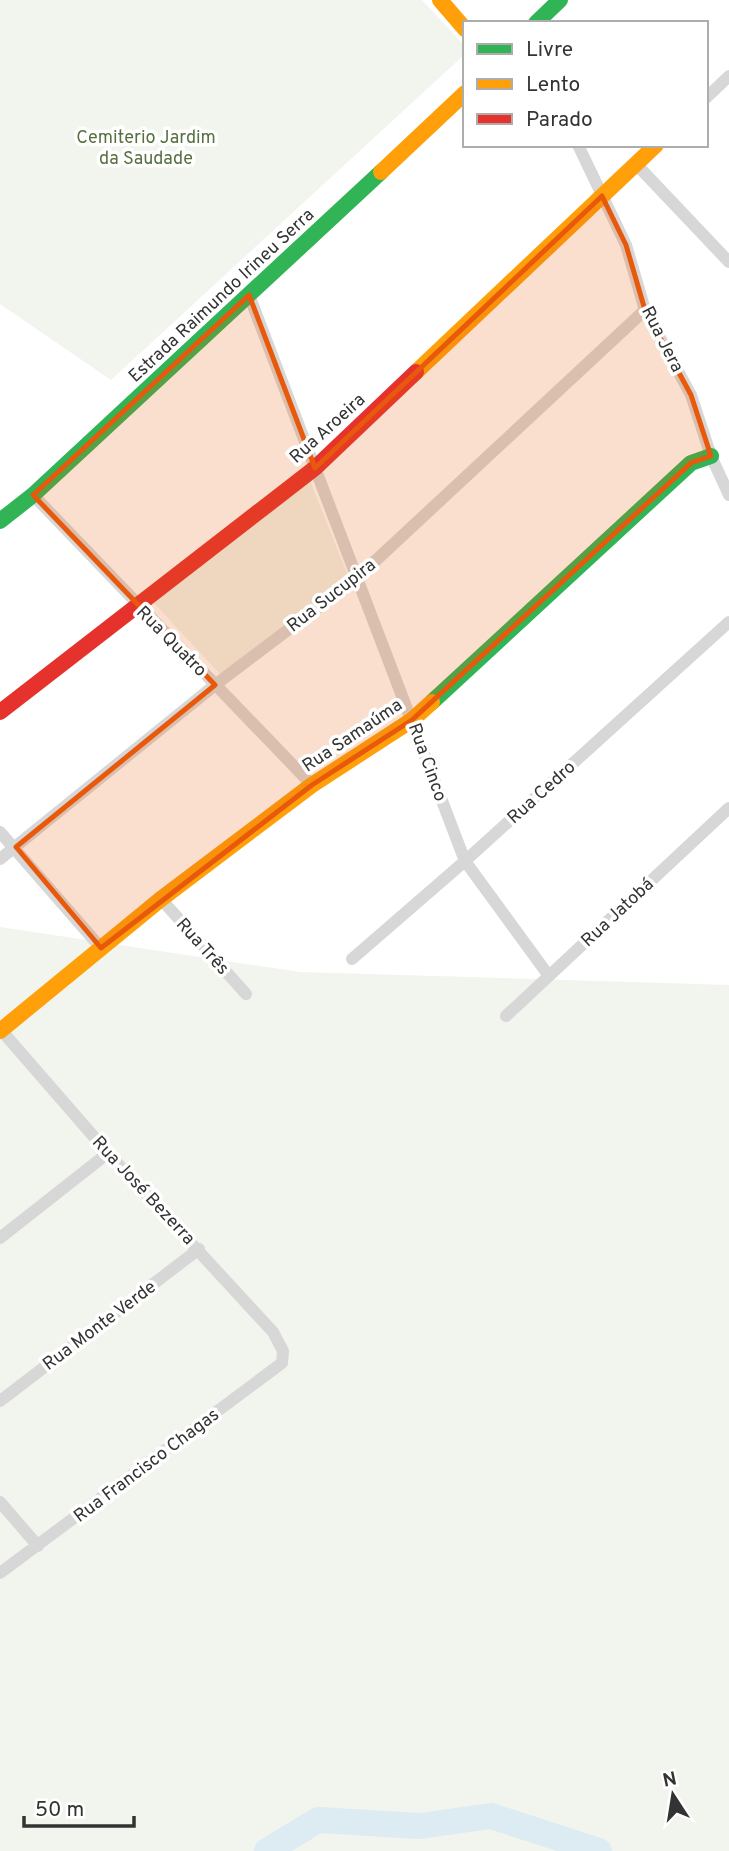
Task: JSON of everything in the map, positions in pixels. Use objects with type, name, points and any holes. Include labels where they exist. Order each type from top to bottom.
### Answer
[{"type":"street","points":[[440,0],[463,27]]},
{"type":"street","points":[[538,21],[560,0]]},
{"type":"street","points":[[708,96],[729,76]]},
{"type":"street","name":"Estrada Raimundo Irineu Serra","points":[[0,521],[33,495],[463,95]]},
{"type":"street","name":"Rua Jera","points":[[579,147],[626,245],[645,310],[685,383],[711,456],[729,495]]},
{"type":"street","name":"Rua Aroeira","points":[[0,712],[315,468],[654,147]]},
{"type":"street","points":[[636,164],[729,262]]},
{"type":"street","name":"Rua Cinco","points":[[249,295],[465,861],[549,976]]},
{"type":"street","name":"Rua Sucupira","points":[[0,859],[215,685],[358,577],[645,310]]},
{"type":"street","name":"Rua Samaúma","points":[[0,1031],[161,899],[312,785],[412,720],[691,463],[711,456]]},
{"type":"street","name":"Rua Quatro","points":[[33,495],[312,785]]},
{"type":"street","name":"Rua Cedro","points":[[352,959],[465,861],[729,622]]},
{"type":"street","name":"Rua Jatobá","points":[[506,1016],[729,808]]},
{"type":"street","points":[[0,832],[16,847],[101,948]]},
{"type":"street","name":"Rua Três","points":[[161,899],[246,993]]},
{"type":"street","name":"Rua José Bezerra","points":[[0,1031],[108,1153],[274,1332],[283,1351]]},
{"type":"street","points":[[0,1238],[108,1153]]},
{"type":"street","name":"Rua Monte Verde","points":[[0,1401],[199,1249]]},
{"type":"street","name":"Rua Francisco Chagas","points":[[0,1573],[282,1363],[283,1351]]},
{"type":"street","points":[[0,1502],[38,1546]]},
{"type":"highlighted area","points":[[602,196],[626,245],[645,310],[691,395],[711,456],[691,463],[412,720],[312,785],[101,948],[16,847],[215,685],[33,495],[249,295],[315,468]]},
{"type":"green space","name":"Cemiterio Jardim da Saudade","points":[[0,0],[422,0],[463,44],[463,56],[111,380],[0,304]]},
{"type":"green space","points":[[310,481],[348,576],[220,674],[153,602]]},
{"type":"green space","points":[[0,927],[300,972],[729,985],[729,1851],[0,1851]]},
{"type":"waterway","points":[[267,1851],[318,1820],[420,1826],[491,1816],[599,1851]]},
{"type":"traffic: fast","points":[[538,21],[560,0]]},
{"type":"traffic: fast","points":[[0,521],[33,495],[381,172]]},
{"type":"traffic: fast","points":[[432,702],[691,463],[711,456]]},
{"type":"traffic: slow","points":[[440,0],[463,27]]},
{"type":"traffic: slow","points":[[381,172],[463,95]]},
{"type":"traffic: slow","points":[[416,372],[654,147]]},
{"type":"traffic: slow","points":[[0,1031],[161,899],[312,785],[412,720],[432,702]]},
{"type":"traffic: jam","points":[[0,712],[315,468],[416,372]]}]
